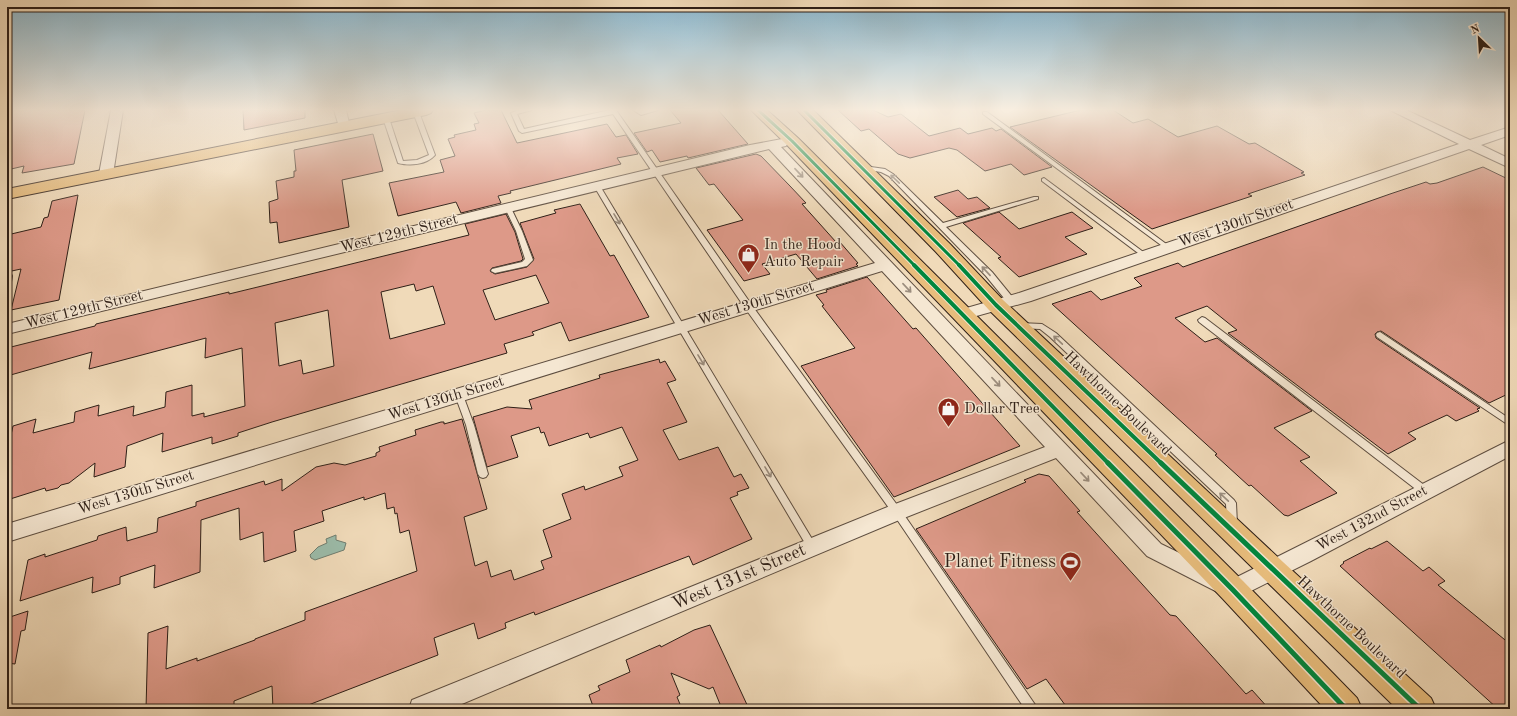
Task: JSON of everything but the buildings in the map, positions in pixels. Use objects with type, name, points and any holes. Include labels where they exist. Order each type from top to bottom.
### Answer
[{"type":"main road","points":[[7,194],[261,143]]},
{"type":"main road","points":[[794,143],[1233,590],[1346,709]]},
{"type":"main road","points":[[809,143],[842,148]]},
{"type":"main road","name":"Hawthorne Boulevard","points":[[837,143],[1004,303],[1019,326],[1272,571],[1420,709]]},
{"type":"street","points":[[106,174],[111,143]]},
{"type":"street","name":"West 129th Street","points":[[7,329],[656,171],[780,143]]},
{"type":"street","points":[[1466,143],[1510,164]]},
{"type":"street","name":"West 130th Street","points":[[962,315],[1004,303],[1474,143]]},
{"type":"street","points":[[772,145],[1154,550],[1233,590]]},
{"type":"street","name":"West 130th Street","points":[[7,533],[886,265]]},
{"type":"street","name":"West 132nd Street","points":[[1233,590],[1510,447]]},
{"type":"street","name":"West 131st Street","points":[[421,709],[897,512],[1059,449]]},
{"type":"lane","points":[[394,143],[400,162],[408,164],[428,159],[432,155],[429,143]]},
{"type":"lane","points":[[636,143],[748,306],[897,512],[1032,709]]},
{"type":"lane","points":[[1026,143],[1167,247]]},
{"type":"lane","points":[[862,167],[882,170],[891,175],[989,274],[1004,303]]},
{"type":"lane","points":[[1044,180],[1144,255]]},
{"type":"lane","points":[[597,186],[812,547]]},
{"type":"lane","points":[[941,226],[1036,198]]},
{"type":"lane","points":[[495,271],[524,264],[529,260],[519,230],[508,208]]},
{"type":"lane","points":[[1202,320],[1425,491]]},
{"type":"lane","points":[[1380,335],[1510,423]]},
{"type":"lane","points":[[459,395],[470,425],[483,474]]},
{"type":"shaded area","points":[[336,535],[336,540],[346,543],[344,550],[315,560],[311,558],[310,555],[318,547],[327,543],[326,539]]},
{"type":"cycle path","points":[[794,143],[1233,590],[1346,709]]},
{"type":"cycle path","points":[[838,143],[943,248],[996,305],[1273,571],[1420,709]]},
{"type":"place","name":"In the Hood Auto Repair","points":[[749,274]]},
{"type":"place","name":"Dollar Tree","points":[[948,428]]},
{"type":"place","name":"Planet Fitness","points":[[1071,582]]}]
